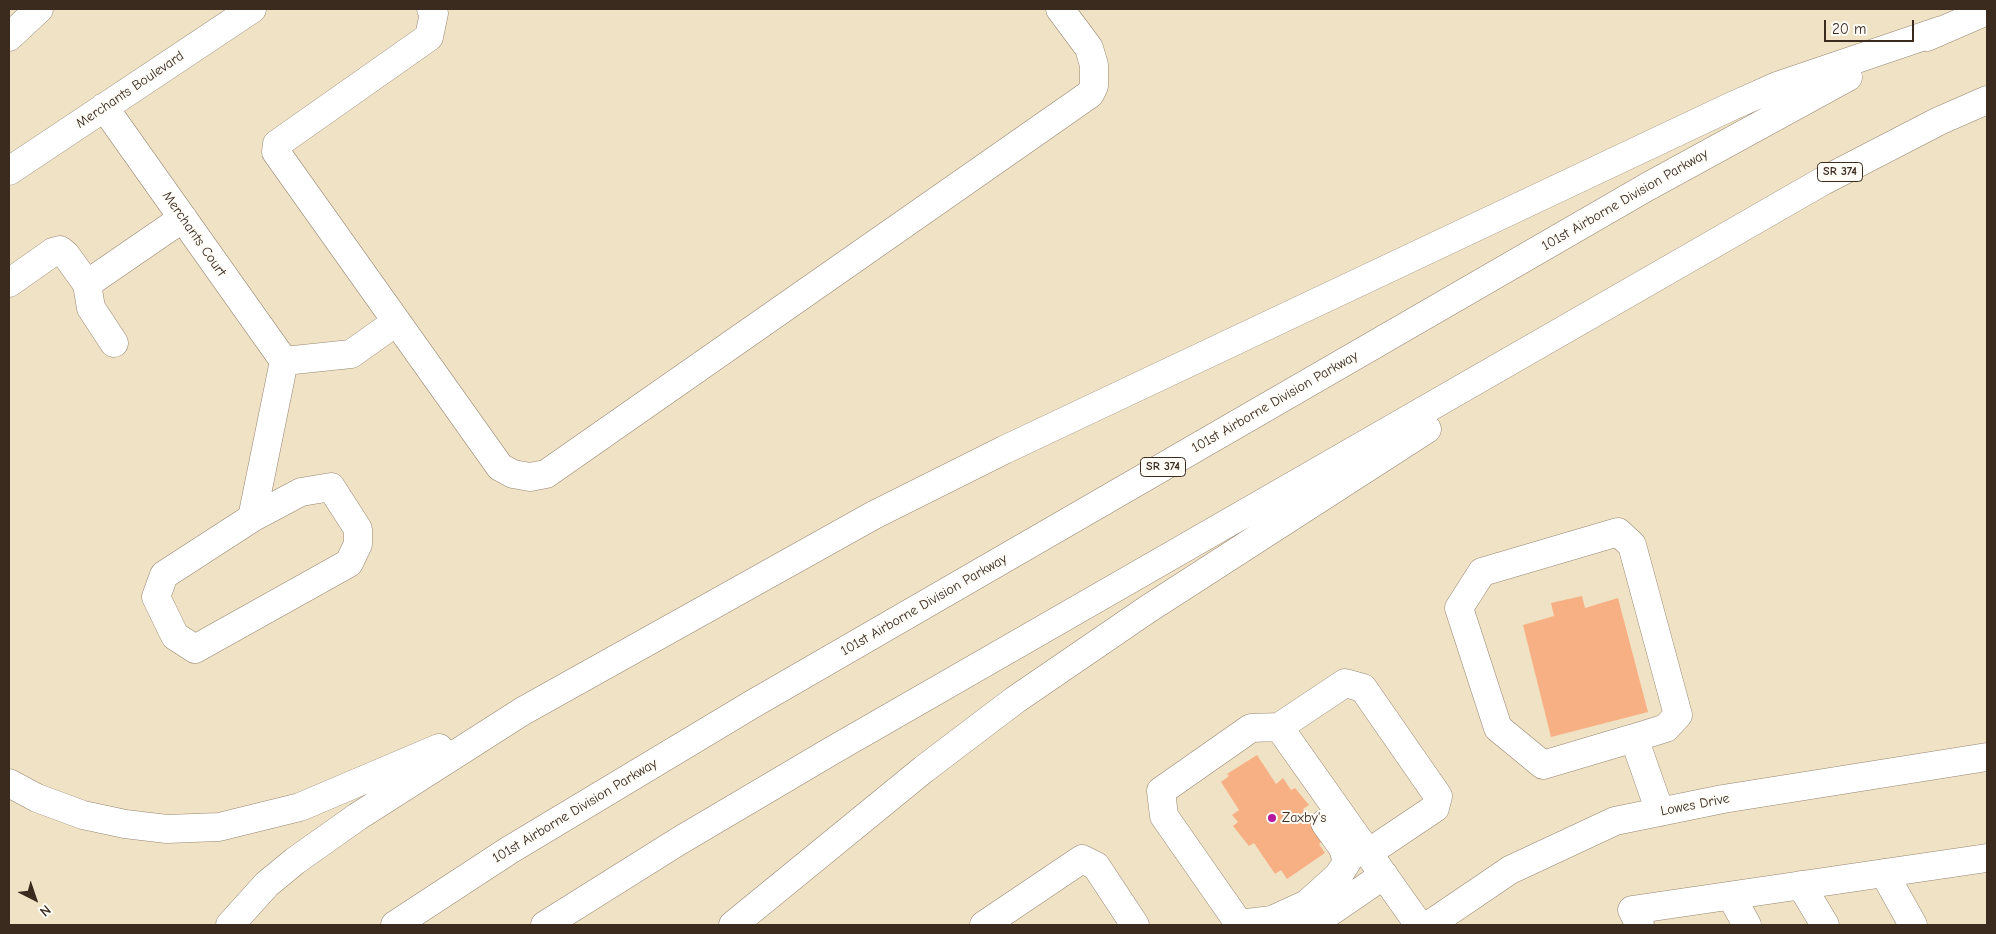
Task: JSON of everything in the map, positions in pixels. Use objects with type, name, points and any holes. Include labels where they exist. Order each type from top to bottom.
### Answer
[{"type":"main road","points":[[9,37],[39,9]]},
{"type":"main road","name":"Merchants Boulevard","points":[[9,171],[252,9]]},
{"type":"main road","points":[[431,9],[434,13],[429,37],[277,144],[276,152],[500,467],[513,474],[530,477],[546,474],[1090,94],[1094,86],[1094,65],[1089,48],[1060,9]]},
{"type":"main road","name":"101st Airborne Division Parkway","points":[[395,925],[508,851],[751,705],[1647,187],[1812,95],[1942,30],[1987,11]]},
{"type":"main road","points":[[230,925],[267,884],[295,861],[357,817],[523,711],[865,520],[1004,450],[1777,86],[1942,30]]},
{"type":"main road","name":"SR 374","points":[[545,925],[679,841],[825,755],[1698,255],[1823,181],[1939,121],[1987,100]]},
{"type":"main road","name":"Merchants Court","points":[[104,107],[284,361]]},
{"type":"main road","points":[[87,284],[183,218]]},
{"type":"main road","points":[[9,283],[53,252],[60,250],[66,255],[87,284],[91,308],[114,342]]},
{"type":"main road","points":[[733,925],[924,769],[1015,700],[1157,604],[1698,255]]},
{"type":"main road","points":[[252,518],[301,492],[331,487],[358,529],[358,544],[349,563],[195,649],[175,636],[156,597],[164,575],[252,518],[284,361],[351,354],[396,322]]},
{"type":"main road","points":[[1618,532],[1632,545],[1678,715],[1666,728],[1634,738],[1544,765],[1498,728],[1459,608],[1482,572],[1618,532]]},
{"type":"main road","points":[[1252,728],[1275,747],[1343,848],[1347,862],[1338,876],[1306,904],[1272,920],[1239,925],[1164,816],[1161,791],[1252,728],[1279,726],[1346,683],[1362,688],[1438,796],[1435,808],[1311,925]]},
{"type":"main road","points":[[9,783],[46,802],[83,814],[125,824],[167,829],[219,827],[300,808],[364,782],[523,711]]},
{"type":"main road","points":[[1279,726],[1419,925]]},
{"type":"main road","points":[[1634,738],[1660,812]]},
{"type":"main road","name":"Lowes Drive","points":[[1441,922],[1519,866],[1614,821],[1722,799],[1987,757]]},
{"type":"main road","points":[[1640,925],[1632,910],[1987,858]]},
{"type":"main road","points":[[984,925],[1082,860],[1096,866],[1135,925]]},
{"type":"main road","points":[[1884,873],[1914,925]]},
{"type":"main road","points":[[1801,885],[1825,925]]},
{"type":"main road","points":[[1731,896],[1746,925]]},
{"type":"building","points":[[1582,596],[1585,608],[1618,598],[1648,712],[1551,737],[1523,625],[1554,616],[1551,603]]},
{"type":"building","name":"Zaxby's","points":[[1257,755],[1276,784],[1283,778],[1291,790],[1295,788],[1309,805],[1303,809],[1325,839],[1319,844],[1325,853],[1287,879],[1281,870],[1275,874],[1254,843],[1249,846],[1233,826],[1238,822],[1232,815],[1239,810],[1221,782],[1229,776],[1227,774]]},
{"type":"place","name":"Zaxby's","points":[[1272,818]]}]
